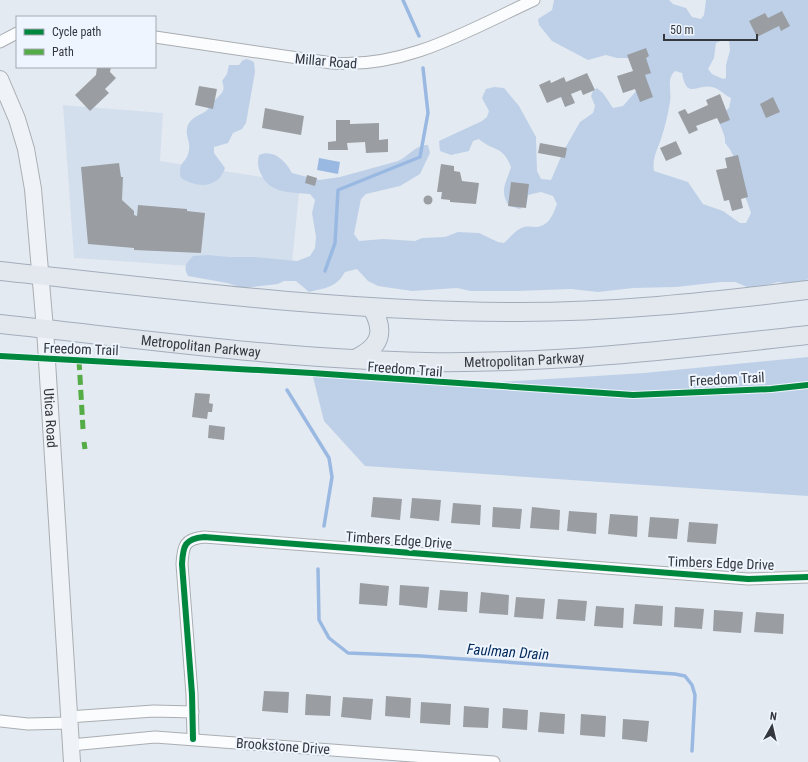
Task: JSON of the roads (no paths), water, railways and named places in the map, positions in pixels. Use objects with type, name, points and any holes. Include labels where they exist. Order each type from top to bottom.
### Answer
[{"type":"main road","name":"Utica Road","points":[[0,79],[17,119],[26,148],[33,189],[44,329],[72,762]]},
{"type":"main road","points":[[0,271],[294,303],[372,308],[508,312],[590,311],[670,306],[808,290]]},
{"type":"main road","points":[[355,359],[368,353],[378,340],[379,323],[372,308]]},
{"type":"main road","name":"Metropolitan Parkway","points":[[0,324],[266,352],[355,359],[459,362],[574,358],[691,348],[808,335]]},
{"type":"street","name":"Millar Road","points":[[156,37],[332,63],[352,65],[375,63],[396,59],[422,51],[534,0]]},
{"type":"street","points":[[0,42],[16,34]]},
{"type":"street","name":"Timbers Edge Drive","points":[[193,739],[193,712],[182,551],[187,542],[194,538],[204,537],[748,579],[808,578]]},
{"type":"street","points":[[0,721],[28,724],[154,711],[193,712]]},
{"type":"street","name":"Brookstone Drive","points":[[71,744],[155,737],[494,762]]},
{"type":"water","points":[[319,158],[340,162],[338,174],[317,170]]},
{"type":"waterway","name":"Faulman Drain","points":[[403,0],[419,36]]},
{"type":"waterway","name":"Faulman Drain","points":[[325,271],[335,243],[338,190],[420,157],[428,113],[423,68]]},
{"type":"waterway","name":"Faulman Drain","points":[[287,390],[329,458],[332,477],[324,526]]},
{"type":"waterway","name":"Faulman Drain","points":[[318,569],[319,620],[329,638],[348,653],[421,656],[675,674],[685,676],[692,685],[695,695],[692,751]]}]
